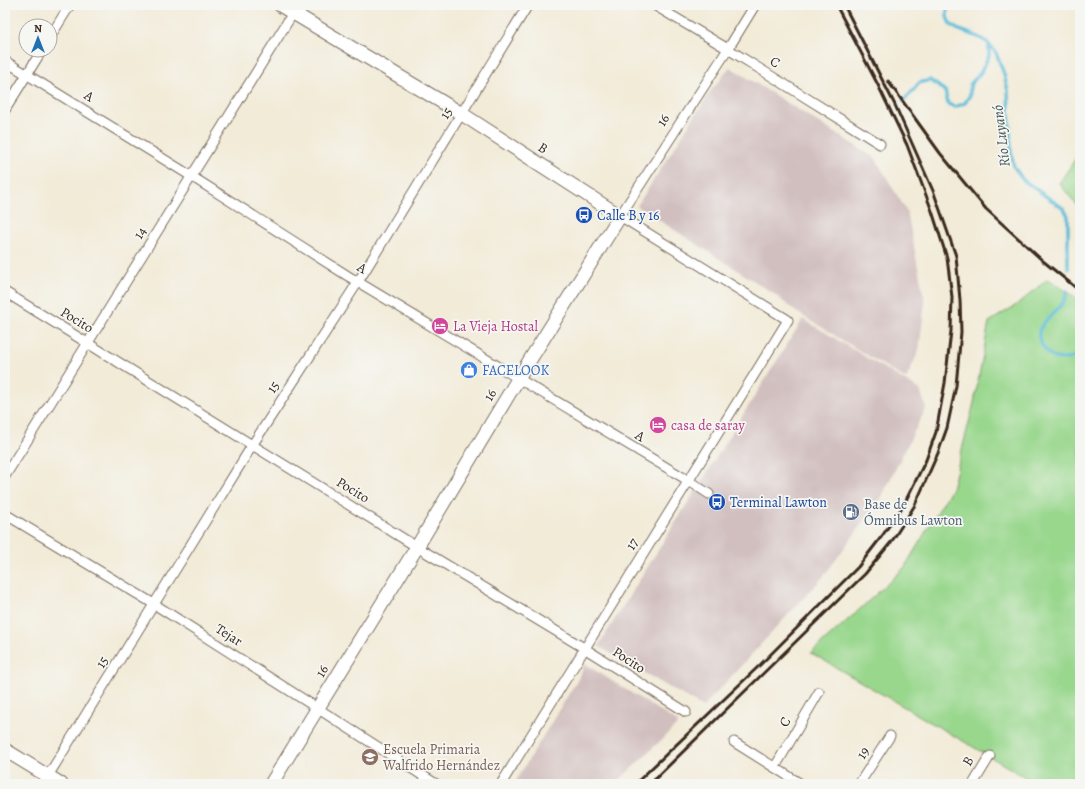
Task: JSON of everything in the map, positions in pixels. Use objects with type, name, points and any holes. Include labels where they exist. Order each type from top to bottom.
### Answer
[{"type":"street","points":[[58,24],[70,5]]},
{"type":"street","name":"B","points":[[280,5],[296,9],[620,216],[788,320]]},
{"type":"street","name":"15","points":[[45,780],[253,444],[358,282],[528,5]]},
{"type":"street","name":"C","points":[[654,5],[880,144]]},
{"type":"street","name":"16","points":[[271,784],[417,547],[518,379],[620,216],[728,50],[755,5]]},
{"type":"street","name":"14","points":[[5,476],[296,9]]},
{"type":"street","points":[[5,110],[37,58]]},
{"type":"street","name":"A","points":[[5,61],[191,176],[358,282],[709,494]]},
{"type":"street","name":"Pocito","points":[[5,292],[686,712]]},
{"type":"street","name":"17","points":[[501,784],[788,320]]},
{"type":"street","name":"Tejar","points":[[5,514],[154,604],[436,784]]},
{"type":"street","name":"C","points":[[775,767],[820,692]]},
{"type":"street","name":"19","points":[[859,784],[890,736]]},
{"type":"street","points":[[734,742],[801,784]]},
{"type":"street","points":[[5,750],[45,780],[61,784]]},
{"type":"street","name":"B","points":[[973,784],[990,756]]},
{"type":"shaded area","points":[[730,67],[875,158],[907,212],[925,302],[919,350],[906,379],[795,311],[773,293],[637,206],[710,92]]},
{"type":"shaded area","name":"Terminal Lawton","points":[[803,319],[920,390],[926,408],[881,498],[823,577],[703,707],[598,646]]},
{"type":"shaded area","points":[[585,664],[679,723],[615,784],[514,784],[581,674]]},
{"type":"green space","points":[[1080,152],[1080,209],[1059,183]]},
{"type":"green space","points":[[1048,279],[1080,300],[1080,784],[1037,784],[811,653],[904,568],[952,488],[974,403],[989,322],[1018,304]]},
{"type":"waterway","name":"Río Luyanó","points":[[947,5],[947,17],[950,24],[957,29],[987,42],[996,53],[1004,74],[1008,91],[1011,151],[1014,167],[1023,180],[1064,209],[1068,216],[1068,269]]},
{"type":"waterway","points":[[903,101],[919,83],[930,80],[945,91],[948,104],[955,107],[965,103],[970,95],[970,85],[981,72],[989,56],[989,45]]},
{"type":"waterway","name":"Río Luyanó","points":[[1067,291],[1059,308],[1046,320],[1041,327],[1039,334],[1041,343],[1048,353],[1055,358],[1072,358],[1080,355]]},
{"type":"railway","points":[[635,784],[760,665],[858,567],[903,506],[926,460],[936,432],[945,383],[951,331],[952,297],[947,258],[932,211],[907,145],[877,83],[836,5]]},
{"type":"railway","points":[[650,784],[865,574],[892,541],[915,505],[938,453],[947,428],[956,386],[961,332],[956,256],[934,193],[895,105],[844,5]]},
{"type":"railway","points":[[888,81],[940,153],[986,209],[1043,261],[1080,291]]},
{"type":"place","name":"Calle B y 16","points":[[584,215]]},
{"type":"place","name":"La Vieja Hostal","points":[[440,326]]},
{"type":"place","name":"FACELOOK","points":[[469,370]]},
{"type":"place","name":"casa de saray","points":[[658,425]]},
{"type":"place","name":"Terminal Lawton","points":[[717,502]]},
{"type":"place","name":"Base de Ómnibus Lawton","points":[[851,512]]},
{"type":"place","name":"Escuela Primaria Walfrido Hernández","points":[[370,757]]}]
